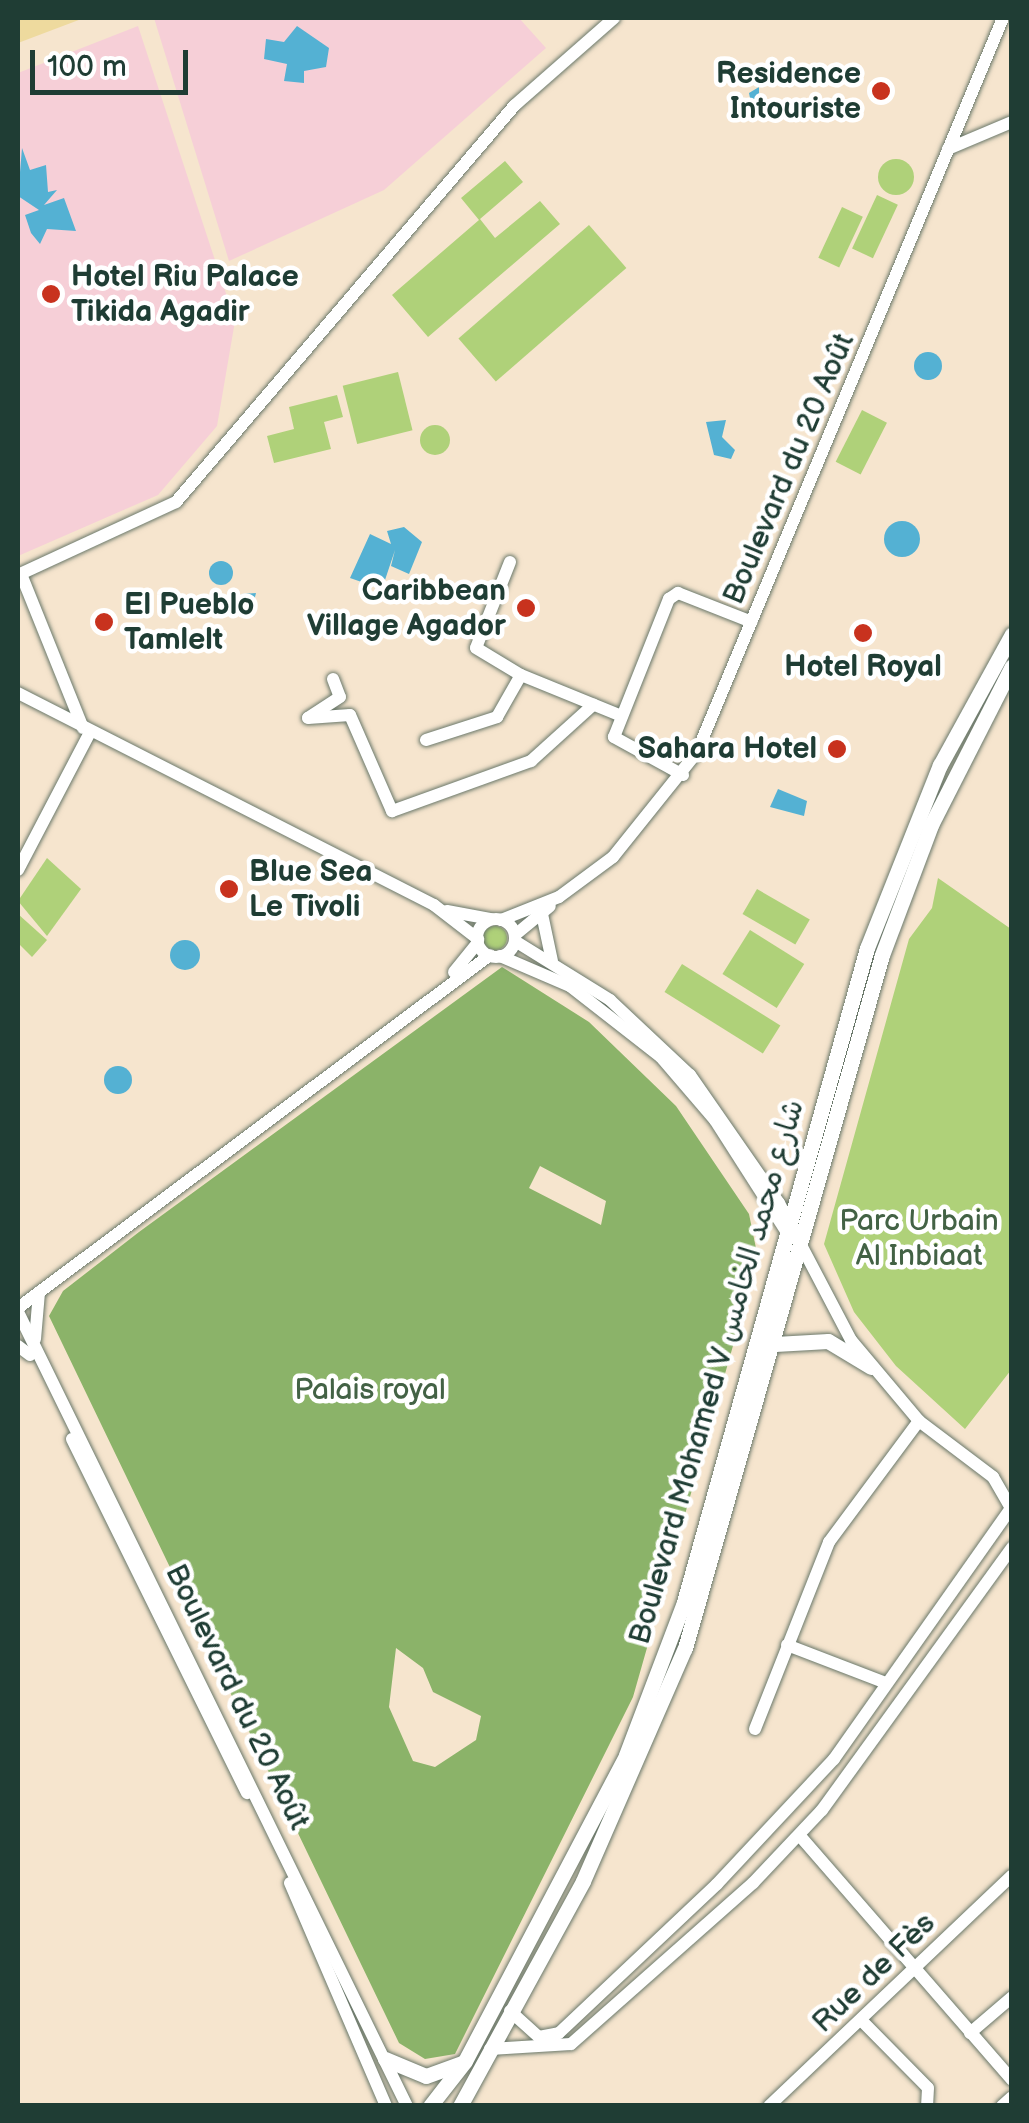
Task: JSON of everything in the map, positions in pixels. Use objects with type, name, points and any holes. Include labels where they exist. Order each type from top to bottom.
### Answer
[{"type":"main road","name":"Boulevard Mohamed V شارع محمد الخامس","points":[[430,2106],[465,2061],[633,1759],[684,1602],[895,872],[1012,634]]},
{"type":"main road","name":"Boulevard Mohamed V شارع محمد الخامس","points":[[460,2106],[633,1759],[694,1620],[909,880],[1012,666]]},
{"type":"main road","points":[[776,1344],[828,1341],[870,1366]]},
{"type":"main road","points":[[385,2060],[426,2076],[465,2061]]},
{"type":"street","points":[[18,870],[87,730],[19,575],[176,502],[515,105],[614,18]]},
{"type":"street","name":"Boulevard du 20 Août","points":[[386,2106],[282,1866],[34,1353],[18,1310],[446,981],[495,956],[559,898],[613,857],[684,775],[752,622],[1003,18]]},
{"type":"street","points":[[948,150],[1012,122]]},
{"type":"street","points":[[510,562],[476,648],[521,675],[619,715]]},
{"type":"street","points":[[684,775],[618,742],[619,715],[674,594],[752,622]]},
{"type":"street","points":[[426,740],[497,717],[521,675]]},
{"type":"street","points":[[334,679],[340,697],[308,718],[316,724],[350,715],[392,811],[531,761],[592,705]]},
{"type":"street","points":[[18,693],[440,908],[495,956],[570,986],[661,1058],[788,1233]]},
{"type":"street","name":"Boulevard du 20 Août","points":[[446,981],[497,919],[559,898]]},
{"type":"street","points":[[440,908],[497,919],[515,938],[631,1018],[699,1086],[779,1202],[798,1261],[870,1366],[919,1421],[986,1470],[1012,1480]]},
{"type":"street","points":[[542,914],[554,963]]},
{"type":"street","points":[[18,1346],[34,1353],[39,1292]]},
{"type":"street","name":"Boulevard du 20 Août","points":[[18,1329],[34,1353],[407,2106]]},
{"type":"street","points":[[755,1729],[829,1542],[919,1421]]},
{"type":"street","points":[[510,2012],[545,2038],[578,2017],[826,1768],[1010,1508],[986,1470]]},
{"type":"street","points":[[490,2050],[571,2044],[800,1836],[1012,1548]]},
{"type":"street","points":[[787,1646],[886,1683]]},
{"type":"street","points":[[800,1836],[1012,2080]]},
{"type":"street","name":"Rue de Fès","points":[[769,2106],[1012,1875]]},
{"type":"street","points":[[970,2034],[1012,1997]]},
{"type":"street","points":[[861,2020],[928,2088],[928,2106]]},
{"type":"street","points":[[1002,2106],[1012,2098]]},
{"type":"shaded area","points":[[154,18],[519,18],[546,48],[384,190],[229,261]]},
{"type":"shaded area","points":[[138,26],[235,321],[217,426],[158,495],[18,556],[18,73]]},
{"type":"green space","points":[[896,159],[909,164],[914,177],[909,190],[896,195],[883,190],[878,177],[883,164]]},
{"type":"green space","points":[[505,161],[523,182],[480,219],[495,238],[540,201],[560,224],[428,337],[392,295],[479,220],[461,198]]},
{"type":"green space","points":[[877,195],[898,205],[873,258],[852,248]]},
{"type":"green space","points":[[842,207],[863,217],[839,267],[818,258]]},
{"type":"green space","points":[[589,225],[626,268],[496,382],[458,338]]},
{"type":"green space","points":[[398,372],[413,430],[357,444],[343,386]]},
{"type":"green space","points":[[337,395],[343,417],[324,422],[331,449],[274,463],[267,436],[294,429],[289,407]]},
{"type":"green space","points":[[862,410],[887,423],[861,474],[836,462]]},
{"type":"green space","points":[[435,425],[446,429],[450,440],[446,451],[435,455],[424,451],[420,440],[424,429]]},
{"type":"green space","points":[[47,858],[81,889],[47,936],[18,901]]},
{"type":"green space","name":"Parc Urbain Al Inbiaat","points":[[938,878],[1011,929],[1011,1370],[965,1429],[896,1366],[854,1312],[824,1244],[909,939],[932,908]]},
{"type":"green space","points":[[757,889],[810,920],[795,945],[742,914]]},
{"type":"green space","points":[[18,914],[47,940],[32,957],[18,943]]},
{"type":"green space","points":[[495,926],[507,938],[495,950],[483,938]]},
{"type":"green space","points":[[750,930],[804,964],[777,1008],[722,974]]},
{"type":"green space","points":[[682,964],[780,1025],[763,1053],[665,992]]},
{"type":"green space","name":"Palais royal","points":[[502,967],[589,1022],[676,1106],[749,1214],[758,1258],[633,1697],[455,2054],[425,2059],[399,2043],[49,1316],[63,1291]],"holes":[[[540,1166],[606,1201],[601,1225],[529,1188]],[[396,1648],[423,1668],[433,1692],[481,1716],[476,1740],[435,1767],[413,1761],[389,1707]]]},
{"type":"sand","points":[[18,18],[84,18],[18,43]]},
{"type":"water","points":[[297,26],[329,48],[326,67],[304,71],[304,83],[284,81],[287,64],[264,59],[266,39],[284,42]]},
{"type":"water","points":[[759,87],[759,108],[776,107],[747,121],[730,95],[752,108],[749,93]]},
{"type":"water","points":[[22,148],[30,170],[46,165],[48,192],[57,190],[44,205],[64,198],[76,231],[47,229],[40,244],[31,233],[25,215],[39,210],[18,196]]},
{"type":"water","points":[[928,352],[938,356],[942,366],[938,376],[928,380],[918,376],[914,366],[918,356]]},
{"type":"water","points":[[726,420],[722,437],[735,450],[731,459],[714,455],[706,422]]},
{"type":"water","points":[[902,521],[914,527],[920,539],[914,551],[902,557],[890,551],[884,539],[890,527]]},
{"type":"water","points":[[404,527],[422,542],[409,574],[391,566],[395,550],[382,589],[350,578],[370,534],[391,544],[387,531]]},
{"type":"water","points":[[221,561],[233,573],[221,585],[209,573]]},
{"type":"water","points":[[256,593],[252,609],[212,616],[242,594]]},
{"type":"water","points":[[778,789],[807,801],[804,816],[770,807]]},
{"type":"water","points":[[185,940],[196,944],[200,955],[196,966],[185,970],[174,966],[170,955],[174,944]]},
{"type":"water","points":[[118,1066],[128,1070],[132,1080],[128,1090],[118,1094],[108,1090],[104,1080],[108,1070]]},
{"type":"place","name":"Residence Intouriste","points":[[881,91]]},
{"type":"place","name":"Hotel Riu Palace Tikida Agadir","points":[[51,294]]},
{"type":"place","name":"Caribbean Village Agador","points":[[526,608]]},
{"type":"place","name":"El Pueblo Tamlelt","points":[[104,622]]},
{"type":"place","name":"Hotel Royal","points":[[863,633]]},
{"type":"place","name":"Sahara Hotel","points":[[837,749]]},
{"type":"place","name":"Blue Sea Le Tivoli","points":[[229,889]]}]
